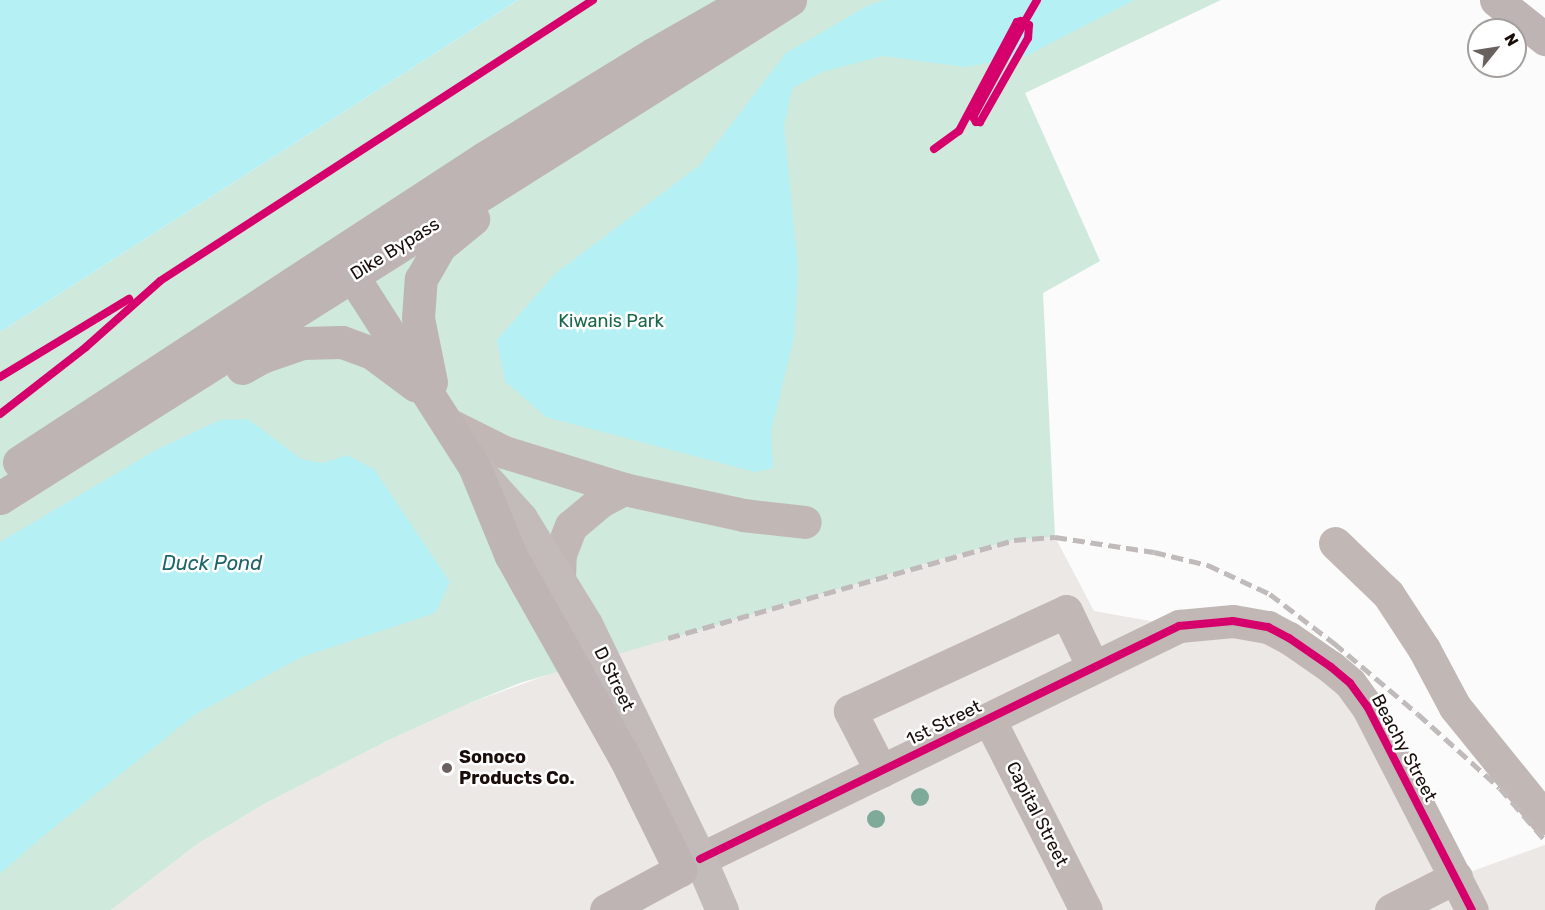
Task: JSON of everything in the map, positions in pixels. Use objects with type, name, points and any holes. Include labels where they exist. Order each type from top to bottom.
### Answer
[{"type":"highway","name":"Dike Bypass","points":[[5,487],[345,263],[572,103],[748,0]]},
{"type":"highway","name":"Dike Bypass","points":[[345,263],[790,0]]},
{"type":"highway","points":[[1496,0],[1545,39]]},
{"type":"highway","points":[[443,415],[423,349],[418,318],[421,279],[440,246],[458,230],[538,177],[734,33]]},
{"type":"highway","name":"D Street","points":[[345,263],[474,466],[511,556],[639,786],[690,864]]},
{"type":"highway","points":[[5,487],[262,357],[302,343],[342,342],[372,353],[443,415]]},
{"type":"highway","points":[[606,910],[645,864],[651,834],[639,786]]},
{"type":"highway","name":"1st Street","points":[[606,910],[690,864]]},
{"type":"main road","name":"D Street","points":[[474,466],[521,518],[559,577],[604,657],[690,864],[722,910]]},
{"type":"main road","points":[[606,910],[638,910]]},
{"type":"street","points":[[443,415],[504,452],[624,489],[743,515],[805,522]]},
{"type":"street","points":[[559,577],[560,554],[572,526],[601,501],[624,489]]},
{"type":"street","points":[[1335,543],[1388,594],[1424,649],[1455,707],[1545,818]]},
{"type":"street","points":[[881,771],[850,711],[1066,611],[1094,668]]},
{"type":"street","name":"Beachy Street","points":[[1203,622],[1233,621],[1268,627],[1289,638],[1350,683],[1367,706],[1472,910]]},
{"type":"street","name":"1st Street","points":[[690,864],[1179,626],[1203,622]]},
{"type":"street","name":"Capital Street","points":[[989,719],[1086,910]]},
{"type":"street","points":[[1391,910],[1456,877]]},
{"type":"path","points":[[934,149],[959,131]]},
{"type":"shaded area","points":[[1055,537],[1094,611],[1179,626],[1214,621],[1331,667],[1456,877],[1545,845],[1545,910],[111,910],[199,843],[266,803],[387,741],[470,703],[572,666],[951,556],[1014,540]]},
{"type":"green space","name":"Kiwanis Park","points":[[518,0],[1221,0],[1025,93],[1100,261],[1043,293],[1055,537],[1014,540],[951,556],[520,683],[387,741],[266,803],[199,843],[111,910],[0,910],[0,332]]},
{"type":"water","points":[[0,0],[518,0],[0,332]]},
{"type":"water","points":[[885,0],[1134,0],[1026,56],[965,67],[883,56],[822,72],[792,88],[784,126],[798,269],[794,337],[771,432],[773,468],[755,472],[546,417],[505,381],[497,340],[556,273],[700,165],[786,53],[869,5]]},
{"type":"water","name":"Duck Pond","points":[[248,419],[301,459],[323,463],[347,455],[374,469],[450,582],[435,613],[302,657],[197,713],[43,836],[0,874],[0,542],[156,450],[220,420]]},
{"type":"railway","points":[[668,638],[1014,540],[1055,537],[1154,552],[1208,565],[1270,594],[1334,643],[1418,714],[1500,788],[1545,840]]},
{"type":"cycle path","points":[[0,414],[86,347],[160,281],[593,0]]},
{"type":"cycle path","points":[[934,149],[959,131],[1017,22],[1021,21],[1029,25],[1028,38],[980,122],[976,122],[973,117],[1025,21],[1037,0]]},
{"type":"cycle path","points":[[0,377],[129,299]]},
{"type":"cycle path","points":[[700,859],[1179,626],[1233,621],[1268,627],[1289,638],[1350,683],[1367,706],[1472,910]]},
{"type":"place","name":"Sonoco Products Co.","points":[[447,768]]}]
